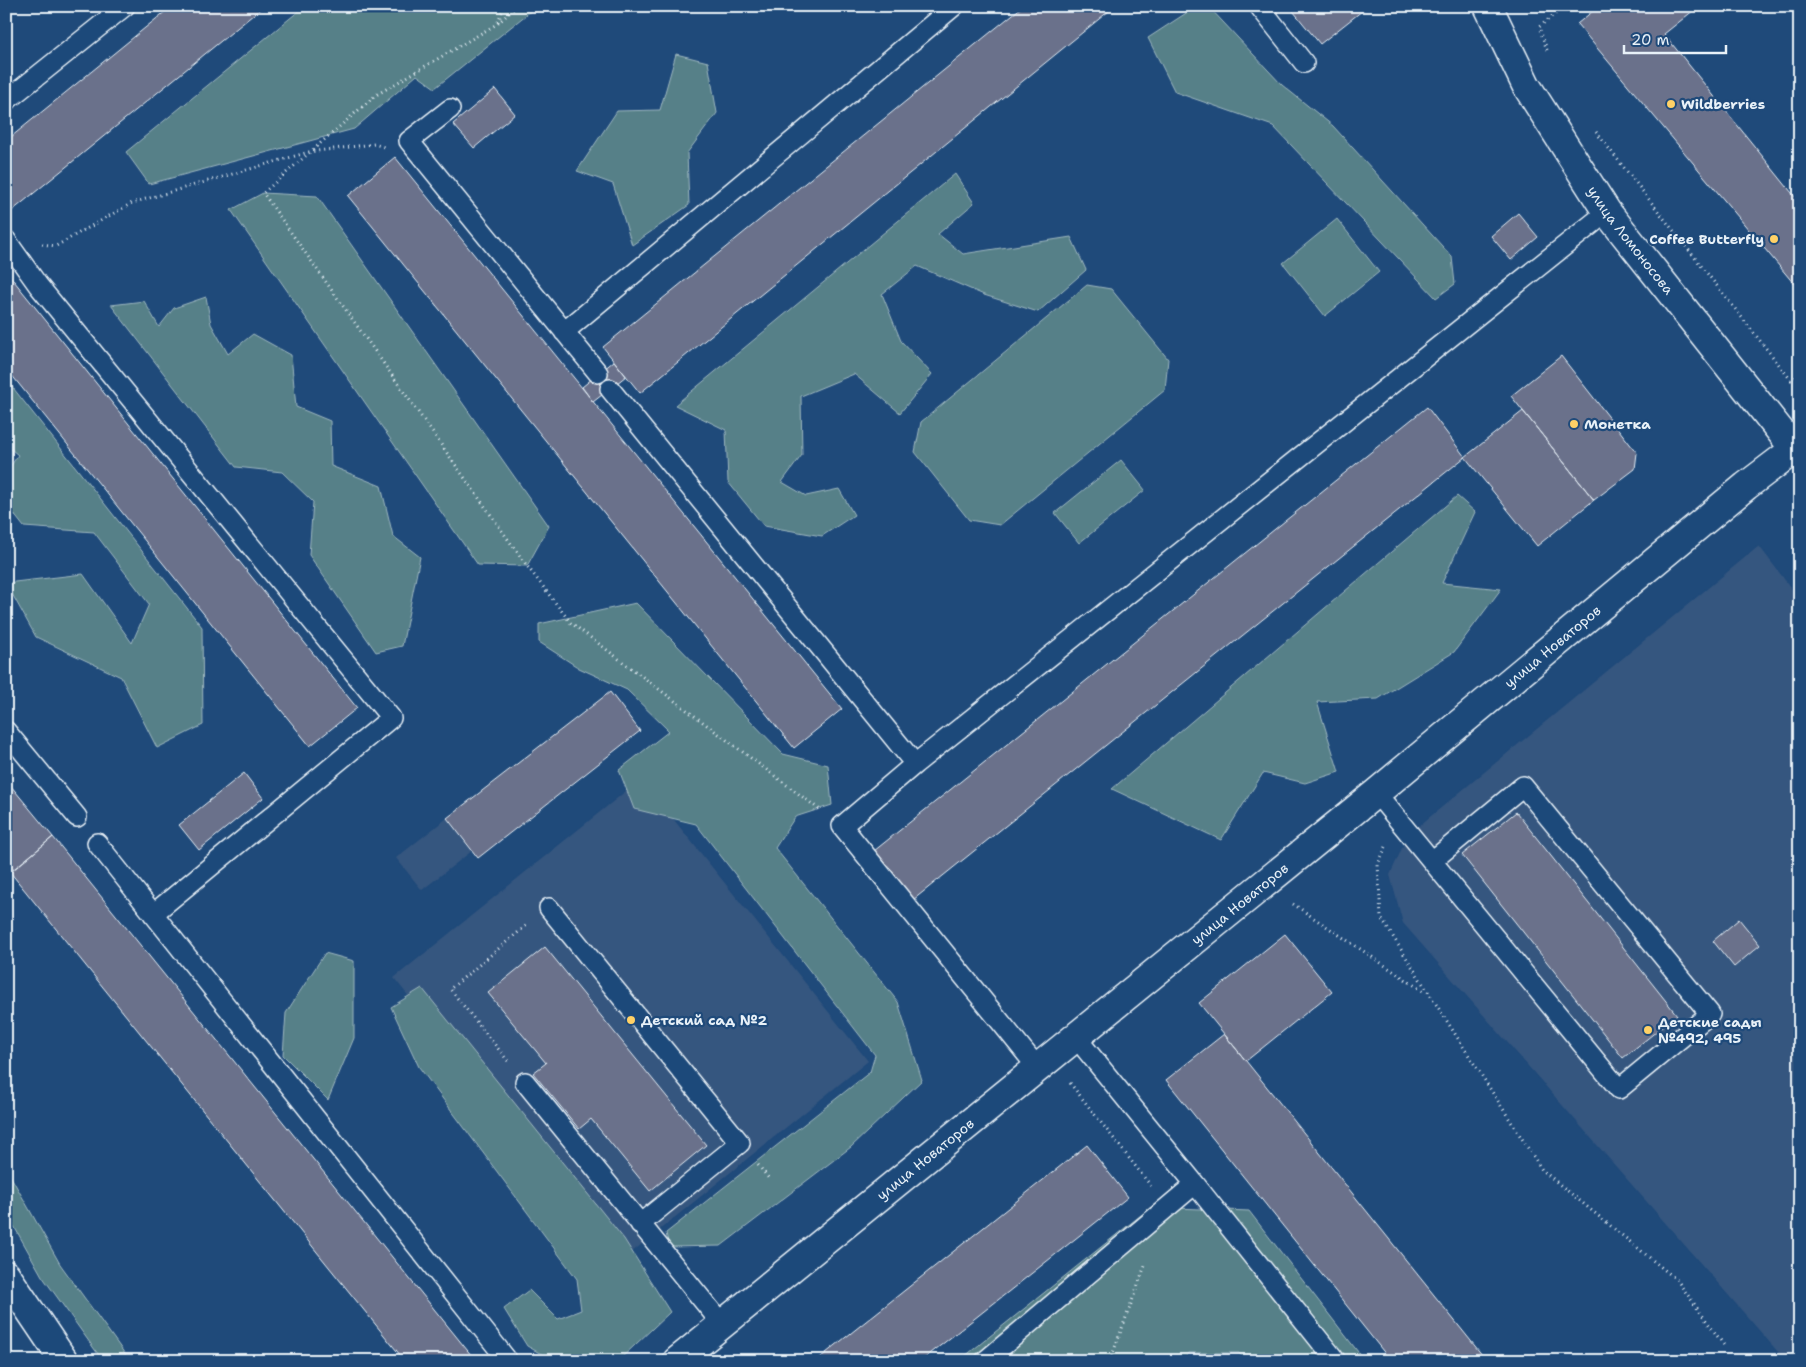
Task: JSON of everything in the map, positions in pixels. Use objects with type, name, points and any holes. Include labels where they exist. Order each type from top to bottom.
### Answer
[{"type":"street","name":"улица Ломоносова","points":[[1488,6],[1526,85],[1606,212],[1798,450]]},
{"type":"street","name":"улица Новаторов","points":[[677,1361],[1376,793],[1739,492],[1798,450]]},
{"type":"street","points":[[6,1275],[64,1361]]},
{"type":"lane","points":[[6,101],[125,6]]},
{"type":"lane","points":[[564,332],[954,6]]},
{"type":"lane","points":[[1259,6],[1304,63]]},
{"type":"lane","points":[[450,108],[409,141],[598,374]]},
{"type":"lane","points":[[1037,1067],[842,826],[915,764],[1606,212]]},
{"type":"lane","points":[[6,240],[38,285],[391,718],[153,914]]},
{"type":"lane","points":[[610,389],[915,764]]},
{"type":"lane","points":[[6,731],[77,817]]},
{"type":"lane","points":[[1376,793],[1619,1089],[1710,1014],[1523,786],[1432,861]]},
{"type":"lane","points":[[97,843],[508,1361]]},
{"type":"lane","points":[[549,908],[740,1143],[640,1224]]},
{"type":"lane","points":[[1075,1036],[1336,1361]]},
{"type":"lane","points":[[525,1082],[722,1324]]},
{"type":"lane","points":[[986,1361],[1195,1184]]},
{"type":"path","points":[[497,24],[504,6]]},
{"type":"path","points":[[517,6],[497,24],[376,95],[263,192],[527,566],[570,623],[842,826]]},
{"type":"path","points":[[1548,52],[1539,28],[1565,6]]},
{"type":"path","points":[[1596,131],[1791,380],[1800,374]]},
{"type":"path","points":[[40,244],[56,246],[132,203],[309,152],[374,144],[423,158]]},
{"type":"path","points":[[1399,820],[1378,864],[1381,918],[1428,994],[1542,1170],[1677,1280],[1726,1348]]},
{"type":"path","points":[[1293,904],[1428,994]]},
{"type":"path","points":[[525,1082],[450,989],[549,908]]},
{"type":"path","points":[[1037,1067],[1070,1084],[1167,1206]]},
{"type":"path","points":[[1110,1361],[1147,1260]]},
{"type":"shaded area","name":"Детские сады №492, 495","points":[[1759,546],[1800,600],[1799,1361],[1786,1361],[1403,923],[1390,875],[1408,835]]},
{"type":"shaded area","name":"Детский сад №2","points":[[641,779],[868,1061],[621,1261],[394,978]]},
{"type":"shaded area","points":[[447,818],[473,850],[422,890],[396,858]]},
{"type":"green space","points":[[305,6],[537,6],[435,88],[417,75],[354,129],[149,184],[126,152]]},
{"type":"green space","points":[[1197,6],[1208,6],[1282,85],[1333,126],[1452,257],[1455,284],[1436,298],[1273,126],[1175,92],[1148,38]]},
{"type":"green space","points":[[676,54],[708,62],[717,113],[687,153],[689,205],[632,245],[613,184],[577,171],[617,111],[660,110]]},
{"type":"green space","points":[[955,174],[974,203],[938,234],[963,254],[1071,237],[1086,270],[1038,312],[984,295],[917,266],[882,294],[901,341],[932,374],[900,413],[854,374],[801,396],[802,455],[782,482],[806,496],[839,489],[854,515],[822,536],[764,526],[728,482],[726,430],[675,405]]},
{"type":"green space","points":[[263,193],[317,196],[549,526],[527,566],[478,565],[231,210]]},
{"type":"green space","points":[[1337,219],[1379,272],[1325,316],[1283,263]]},
{"type":"green space","points":[[1087,285],[1111,289],[1168,359],[1165,390],[1000,525],[969,520],[915,452],[921,422]]},
{"type":"green space","points":[[206,297],[211,324],[228,354],[253,334],[291,355],[296,407],[330,421],[331,466],[381,486],[393,536],[420,557],[402,646],[376,652],[309,555],[313,502],[282,472],[236,467],[111,305],[144,301],[159,327],[174,308]]},
{"type":"green space","points":[[6,379],[202,627],[203,725],[157,748],[121,677],[36,637],[6,583],[83,574],[132,643],[149,604],[94,532],[24,527],[6,504],[6,473],[18,455],[6,445]]},
{"type":"green space","points":[[1121,460],[1145,490],[1079,543],[1055,513]]},
{"type":"green space","points":[[1457,496],[1475,512],[1442,583],[1501,589],[1454,652],[1378,699],[1317,702],[1339,772],[1305,783],[1263,773],[1221,840],[1112,789]]},
{"type":"green space","points":[[636,603],[783,754],[828,765],[832,805],[795,817],[775,848],[898,1002],[922,1080],[851,1147],[721,1246],[669,1247],[666,1233],[870,1072],[875,1055],[696,824],[634,809],[619,770],[669,731],[627,690],[579,668],[539,642],[539,624]]},
{"type":"green space","points":[[325,953],[354,961],[354,1038],[328,1100],[283,1055],[286,1013]]},
{"type":"green space","points":[[422,988],[624,1239],[670,1312],[618,1361],[554,1361],[527,1346],[504,1309],[529,1290],[558,1319],[581,1310],[577,1279],[419,1067],[391,1007]]},
{"type":"green space","points":[[6,1168],[60,1264],[130,1361],[103,1361],[42,1276],[6,1212]]},
{"type":"green space","points":[[1151,1207],[1249,1211],[1365,1361],[1246,1361],[1239,1353],[1189,1353],[1182,1361],[959,1361]]},
{"type":"building","points":[[172,6],[264,6],[7,215],[6,141]]},
{"type":"building","points":[[1023,6],[1115,6],[640,393],[603,347]]},
{"type":"building","points":[[1289,6],[1366,6],[1367,7],[1320,44]]},
{"type":"building","points":[[1599,6],[1699,6],[1664,34],[1800,203],[1800,291],[1577,24]]},
{"type":"building","points":[[495,89],[515,114],[474,148],[453,124]]},
{"type":"building","points":[[395,157],[842,709],[794,748],[348,196]]},
{"type":"building","points":[[1518,213],[1538,237],[1511,260],[1491,236]]},
{"type":"building","points":[[6,271],[357,708],[310,746],[6,368]]},
{"type":"building","name":"Монетка","points":[[1561,356],[1637,453],[1635,469],[1594,500],[1511,396]]},
{"type":"building","points":[[614,361],[626,376],[593,402],[582,387]]},
{"type":"building","points":[[1427,407],[1465,457],[913,900],[874,851]]},
{"type":"building","points":[[1523,411],[1594,500],[1537,546],[1465,457]]},
{"type":"building","points":[[610,692],[640,731],[478,858],[447,818]]},
{"type":"building","points":[[244,773],[263,798],[199,850],[179,825]]},
{"type":"building","points":[[6,780],[53,837],[6,876]]},
{"type":"building","points":[[1516,812],[1677,1015],[1623,1058],[1462,855]]},
{"type":"building","points":[[53,837],[476,1361],[405,1361],[10,872]]},
{"type":"building","points":[[1739,919],[1760,945],[1734,967],[1713,941]]},
{"type":"building","points":[[1285,934],[1332,992],[1246,1061],[1199,1003]]},
{"type":"building","points":[[545,947],[706,1145],[650,1191],[591,1119],[579,1129],[533,1073],[546,1063],[488,993]]},
{"type":"building","points":[[1224,1034],[1487,1361],[1391,1361],[1166,1080]]},
{"type":"building","points":[[1087,1145],[1128,1197],[921,1361],[816,1361]]},
{"type":"place","name":"Wildberries","points":[[1671,104]]},
{"type":"place","name":"Coffee Butterfly","points":[[1774,239]]},
{"type":"place","name":"Монетка","points":[[1574,424]]},
{"type":"place","name":"Детский сад №2","points":[[631,1020]]},
{"type":"place","name":"Детские сады №492, 495","points":[[1648,1030]]}]
